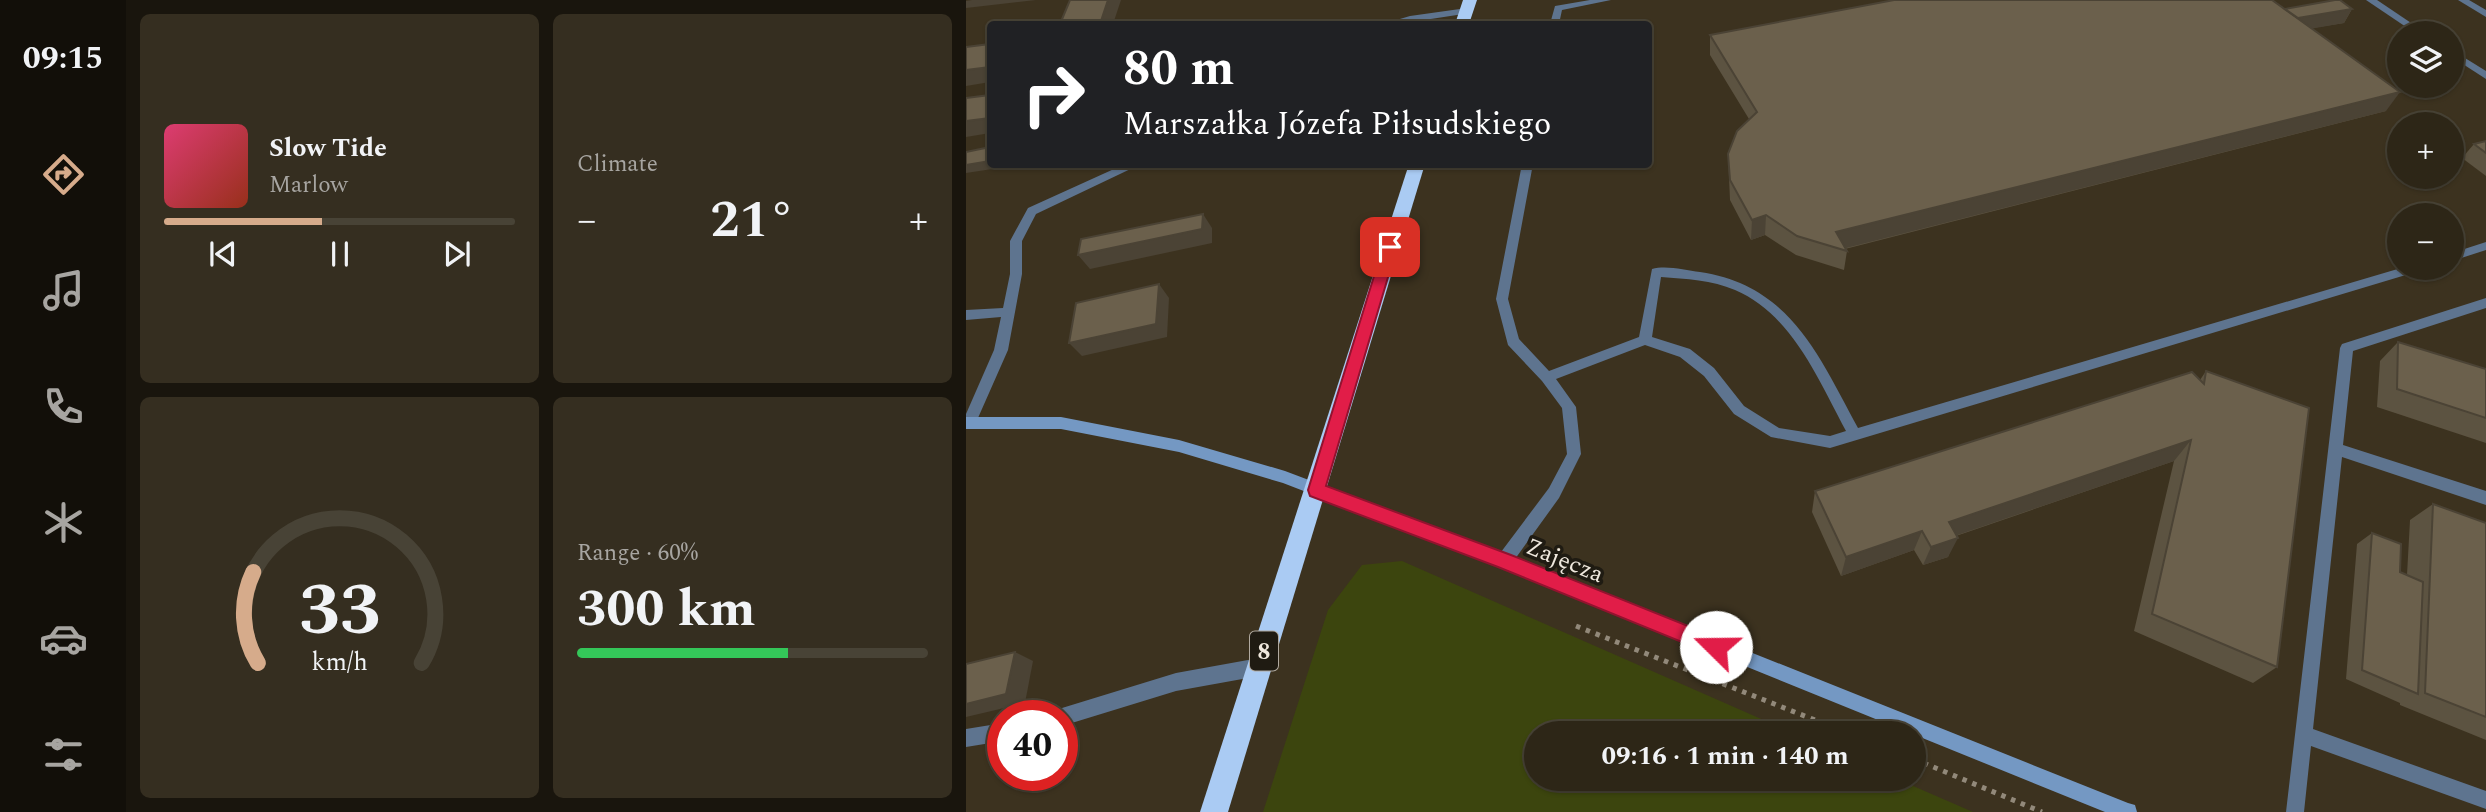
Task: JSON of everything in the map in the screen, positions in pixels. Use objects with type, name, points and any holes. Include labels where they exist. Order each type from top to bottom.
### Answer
[{"type":"highway","name":"8","points":[[1214,812],[1416,168]]},
{"type":"street","name":"Zajęcza","points":[[967,423],[1061,423],[1179,446],[1285,477],[1504,561],[2128,812]]},
{"type":"lane","points":[[1556,21],[1558,8],[1606,0]]},
{"type":"lane","points":[[2371,0],[2403,21]]},
{"type":"lane","points":[[2463,0],[2486,14]]},
{"type":"lane","points":[[1410,21],[1466,12]]},
{"type":"lane","points":[[2464,61],[2486,76]]},
{"type":"lane","points":[[967,423],[1001,349],[1016,274],[1016,241],[1032,211],[1127,168]]},
{"type":"lane","points":[[1504,561],[1554,493],[1574,454],[1569,407],[1547,377],[1513,341],[1502,299],[1527,168]]},
{"type":"lane","points":[[2464,253],[2486,246]]},
{"type":"lane","points":[[1645,341],[1657,272],[1705,276],[1751,292],[1789,324],[1854,435]]},
{"type":"lane","points":[[1547,377],[1645,341],[1685,353],[1709,372],[1738,410],[1776,433],[1830,442],[2387,276]]},
{"type":"lane","points":[[2295,812],[2347,348],[2486,303]]},
{"type":"lane","points":[[966,315],[1009,312]]},
{"type":"lane","points":[[2337,449],[2486,498]]},
{"type":"lane","points":[[1078,712],[1176,682],[1259,667]]},
{"type":"lane","points":[[2302,734],[2486,800]]},
{"type":"lane","points":[[966,738],[987,735]]},
{"type":"path","points":[[1576,626],[1817,721]]},
{"type":"path","points":[[1926,765],[2042,812]]},
{"type":"green space","points":[[1402,561],[1766,721],[1524,721],[1524,791],[1925,791],[1973,812],[1263,812],[1328,610],[1362,565]]},
{"type":"building","points":[[1070,0],[1108,0],[1101,21],[1061,21]]},
{"type":"building","points":[[1894,0],[2272,0],[2387,83],[2387,95],[1836,232],[1847,251],[1797,236],[1766,215],[1752,220],[1730,180],[1728,154],[1737,131],[1757,112],[1710,35]]},
{"type":"building","points":[[2340,0],[2352,9],[2298,18],[2285,9]]},
{"type":"building","points":[[987,44],[987,67],[966,70],[966,47]]},
{"type":"building","points":[[987,95],[987,118],[966,121],[966,98]]},
{"type":"building","points":[[2486,141],[2486,153],[2474,144]]},
{"type":"building","points":[[987,148],[987,162],[966,165],[966,152]]},
{"type":"building","points":[[1203,214],[1202,229],[1078,255],[1081,239]]},
{"type":"building","points":[[1159,284],[1156,324],[1069,343],[1076,303]]},
{"type":"building","points":[[2398,342],[2486,369],[2486,418],[2397,389]]},
{"type":"building","points":[[2206,371],[2309,408],[2277,667],[2152,614],[2191,440],[1949,522],[1958,538],[1931,547],[1922,531],[1846,557],[1815,491],[2192,372],[2204,384]]},
{"type":"building","points":[[2433,504],[2486,523],[2486,717],[2425,693]]},
{"type":"building","points":[[2372,533],[2401,544],[2400,572],[2423,582],[2418,694],[2362,670]]},
{"type":"building","points":[[1015,652],[1006,694],[966,704],[966,664]]},
{"type":"route","points":[[1390,247],[1316,490],[1504,561],[1716,647]]}]
